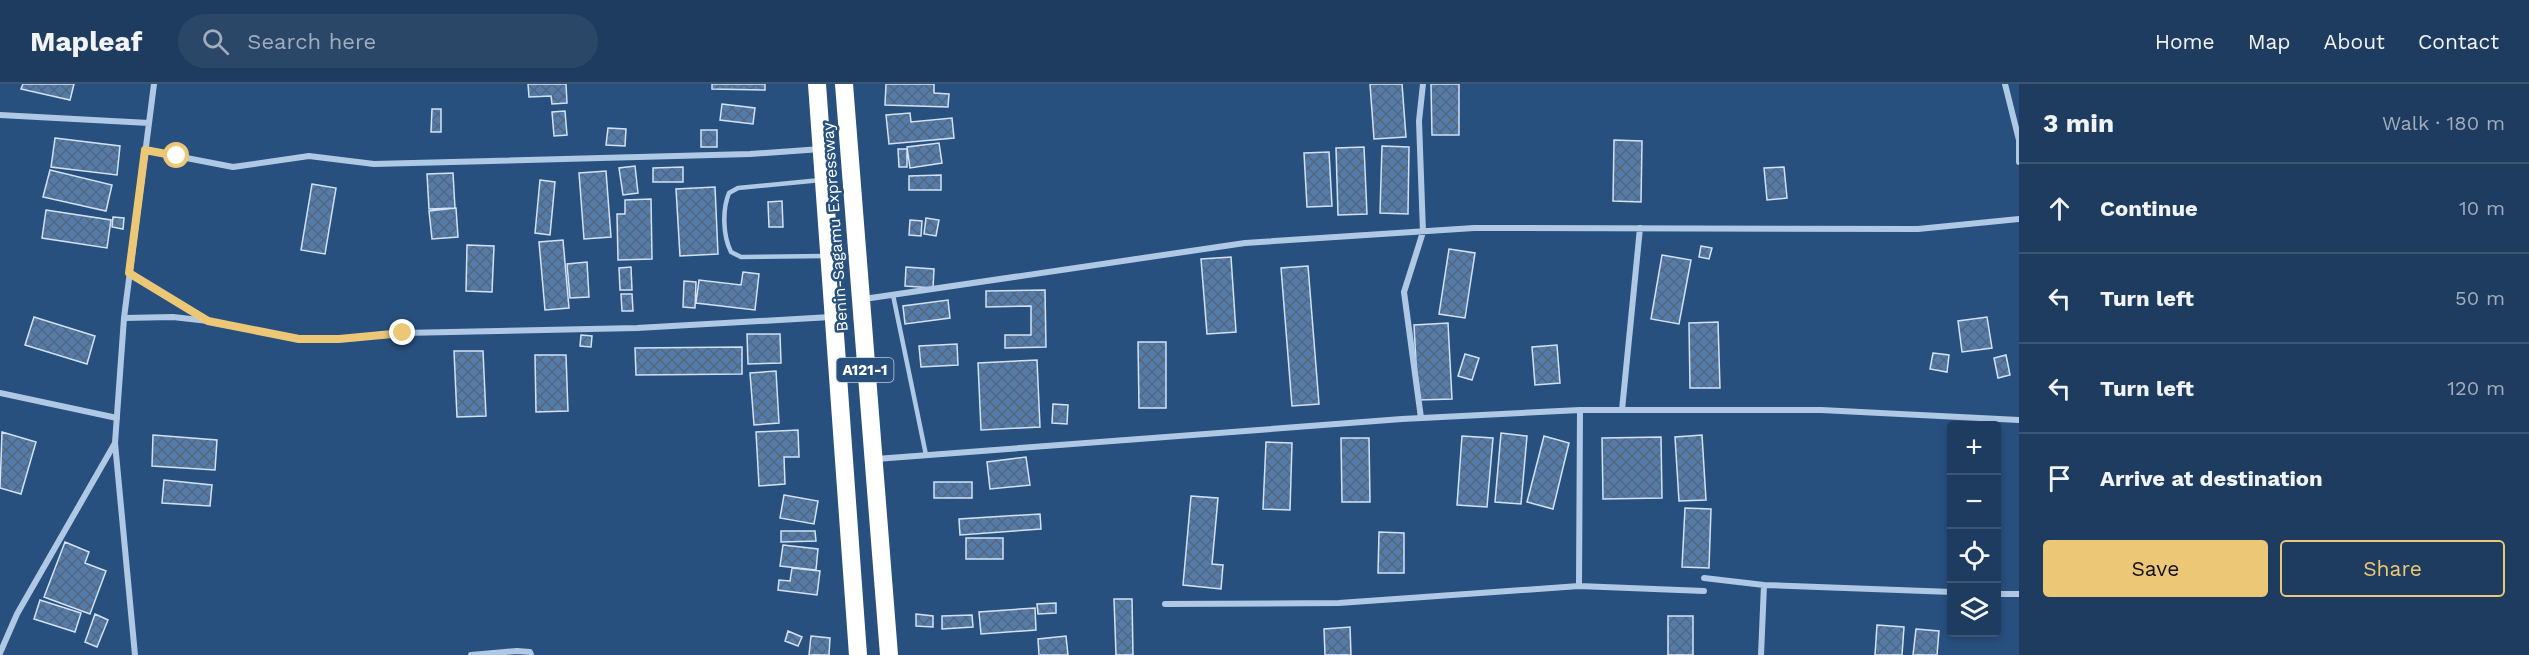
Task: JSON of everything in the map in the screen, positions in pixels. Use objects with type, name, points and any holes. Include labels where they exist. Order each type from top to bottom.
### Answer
[{"type":"highway","name":"A121-1","points":[[817,84],[858,655]]},
{"type":"highway","name":"Benin-Sagamu Expressway","points":[[844,84],[888,655]]},
{"type":"street","points":[[135,655],[115,443],[124,318],[154,84]]},
{"type":"street","points":[[1421,417],[1404,292],[1423,232],[1419,121],[1423,84]]},
{"type":"street","points":[[2005,84],[2019,140],[2019,162]]},
{"type":"street","points":[[0,115],[149,123]]},
{"type":"street","points":[[145,150],[233,167],[309,156],[374,164],[750,154],[821,149]]},
{"type":"street","points":[[860,299],[1245,243],[1474,228],[1918,229],[2019,219]]},
{"type":"street","points":[[1622,410],[1640,228]]},
{"type":"street","points":[[129,273],[208,321]]},
{"type":"street","points":[[124,318],[173,317],[208,321],[299,339],[339,339],[403,333],[637,328],[832,317]]},
{"type":"street","points":[[0,393],[117,418]]},
{"type":"street","points":[[1579,586],[1580,410]]},
{"type":"street","points":[[872,459],[1421,417],[1580,410],[1821,410],[2019,420]]},
{"type":"street","points":[[0,653],[22,604],[115,443]]},
{"type":"street","points":[[1704,578],[1764,585],[1947,592]]},
{"type":"street","points":[[1761,655],[1764,585]]},
{"type":"street","points":[[1165,604],[1339,603],[1579,586],[1704,591]]},
{"type":"street","points":[[2001,594],[2019,594]]},
{"type":"street","points":[[471,655],[517,651],[530,652],[531,655]]},
{"type":"lane","points":[[823,180],[738,188],[729,193],[725,203],[726,243],[731,252],[741,257],[828,256]]},
{"type":"lane","points":[[893,295],[926,455]]},
{"type":"building","points":[[23,84],[74,84],[70,100],[21,89]]},
{"type":"building","points":[[528,84],[566,84],[567,103],[552,104],[551,96],[529,97]]},
{"type":"building","points":[[712,84],[765,84],[765,90],[712,89]]},
{"type":"building","points":[[886,84],[934,84],[934,93],[949,94],[948,107],[885,105]]},
{"type":"building","points":[[1370,84],[1402,84],[1406,137],[1374,139]]},
{"type":"building","points":[[1431,84],[1459,84],[1459,135],[1432,135]]},
{"type":"building","points":[[722,104],[755,108],[753,124],[720,120]]},
{"type":"building","points":[[432,109],[441,109],[441,132],[431,132]]},
{"type":"building","points":[[565,111],[567,135],[554,136],[552,112]]},
{"type":"building","points":[[910,113],[911,122],[952,118],[954,138],[889,144],[886,115]]},
{"type":"building","points":[[608,128],[626,129],[625,146],[606,145]]},
{"type":"building","points":[[701,130],[717,130],[717,147],[701,147]]},
{"type":"building","points":[[55,138],[120,146],[117,175],[51,167]]},
{"type":"building","points":[[1614,140],[1642,141],[1641,202],[1613,201]]},
{"type":"building","points":[[939,143],[942,163],[910,168],[907,147]]},
{"type":"building","points":[[1382,146],[1409,147],[1408,214],[1380,213]]},
{"type":"building","points":[[1364,147],[1367,214],[1338,215],[1336,148]]},
{"type":"building","points":[[898,149],[907,149],[907,167],[899,167]]},
{"type":"building","points":[[1329,152],[1332,206],[1307,207],[1304,153]]},
{"type":"building","points":[[635,166],[638,193],[623,195],[619,168]]},
{"type":"building","points":[[683,167],[683,182],[653,182],[653,168]]},
{"type":"building","points":[[1784,167],[1787,198],[1767,200],[1764,168]]},
{"type":"building","points":[[50,170],[112,185],[106,211],[43,197]]},
{"type":"building","points":[[606,171],[611,237],[584,239],[579,173]]},
{"type":"building","points":[[453,173],[455,208],[429,209],[427,174]]},
{"type":"building","points":[[941,175],[941,190],[909,190],[909,176]]},
{"type":"building","points":[[540,180],[555,182],[550,235],[535,233]]},
{"type":"building","points":[[312,184],[336,188],[325,254],[301,250]]},
{"type":"building","points":[[715,187],[718,254],[680,256],[676,189]]},
{"type":"building","points":[[651,199],[652,259],[618,260],[617,214],[625,214],[625,200]]},
{"type":"building","points":[[782,201],[783,227],[769,227],[768,202]]},
{"type":"building","points":[[456,208],[458,237],[432,239],[429,211]]},
{"type":"building","points":[[46,210],[111,220],[107,248],[42,238]]},
{"type":"building","points":[[113,217],[124,218],[123,229],[112,227]]},
{"type":"building","points":[[926,218],[939,220],[936,236],[924,234]]},
{"type":"building","points":[[910,220],[922,221],[921,236],[909,235]]},
{"type":"building","points":[[563,240],[569,308],[545,310],[539,242]]},
{"type":"building","points":[[467,245],[494,246],[492,292],[466,291]]},
{"type":"building","points":[[1701,246],[1712,248],[1709,259],[1699,257]]},
{"type":"building","points":[[1449,249],[1475,253],[1465,318],[1439,314]]},
{"type":"building","points":[[1662,255],[1691,260],[1679,324],[1651,319]]},
{"type":"building","points":[[1231,257],[1236,332],[1207,334],[1201,259]]},
{"type":"building","points":[[587,262],[589,297],[570,298],[567,264]]},
{"type":"building","points":[[1308,266],[1319,404],[1292,406],[1281,268]]},
{"type":"building","points":[[631,267],[632,290],[620,290],[619,268]]},
{"type":"building","points":[[906,267],[934,269],[933,288],[905,286]]},
{"type":"building","points":[[743,272],[759,274],[755,310],[696,303],[699,280],[741,285]]},
{"type":"building","points":[[684,281],[696,282],[695,308],[683,307]]},
{"type":"building","points":[[1045,290],[1046,347],[1005,348],[1005,335],[1031,335],[1031,306],[986,307],[986,291]]},
{"type":"building","points":[[621,294],[632,294],[633,311],[622,311]]},
{"type":"building","points":[[948,300],[950,318],[905,324],[903,306]]},
{"type":"building","points":[[34,317],[95,336],[87,364],[25,345]]},
{"type":"building","points":[[1987,317],[1992,348],[1962,352],[1958,321]]},
{"type":"building","points":[[1718,322],[1720,388],[1690,388],[1689,323]]},
{"type":"building","points":[[1448,323],[1452,399],[1418,400],[1414,325]]},
{"type":"building","points":[[747,334],[780,334],[781,363],[748,364]]},
{"type":"building","points":[[581,335],[592,336],[591,347],[580,346]]},
{"type":"building","points":[[1138,342],[1166,342],[1166,408],[1139,408]]},
{"type":"building","points":[[957,344],[958,365],[921,367],[919,346]]},
{"type":"building","points":[[1557,345],[1560,383],[1535,385],[1532,347]]},
{"type":"building","points":[[742,347],[742,374],[636,375],[635,348]]},
{"type":"building","points":[[454,351],[483,351],[486,416],[457,417]]},
{"type":"building","points":[[1933,353],[1949,355],[1947,372],[1930,369]]},
{"type":"building","points":[[1465,354],[1479,358],[1472,380],[1458,376]]},
{"type":"building","points":[[535,355],[566,355],[568,411],[536,412]]},
{"type":"building","points":[[2006,355],[2010,375],[1998,378],[1994,358]]},
{"type":"building","points":[[1037,360],[1040,427],[981,430],[978,363]]},
{"type":"building","points":[[776,371],[779,423],[754,425],[750,373]]},
{"type":"building","points":[[1053,404],[1068,405],[1067,424],[1052,423]]},
{"type":"building","points":[[798,430],[799,457],[784,457],[785,484],[759,486],[756,432]]},
{"type":"building","points":[[2,432],[36,442],[21,494],[0,488]]},
{"type":"building","points":[[1501,433],[1527,436],[1521,504],[1495,502]]},
{"type":"building","points":[[153,435],[217,440],[215,470],[152,466]]},
{"type":"building","points":[[1702,435],[1706,500],[1679,501],[1675,437]]},
{"type":"building","points":[[1462,436],[1493,438],[1487,507],[1457,505]]},
{"type":"building","points":[[1544,436],[1569,443],[1553,509],[1527,502]]},
{"type":"building","points":[[1661,437],[1662,498],[1603,499],[1602,438]]},
{"type":"building","points":[[1341,438],[1369,438],[1370,502],[1342,502]]},
{"type":"building","points":[[1266,442],[1292,443],[1290,510],[1263,509]]},
{"type":"building","points":[[1026,457],[1030,485],[990,489],[987,462]]},
{"type":"building","points":[[164,480],[212,485],[210,506],[162,503]]},
{"type":"building","points":[[934,482],[972,482],[972,498],[934,498]]},
{"type":"building","points":[[784,495],[818,501],[814,524],[780,518]]},
{"type":"building","points":[[1191,496],[1218,498],[1212,564],[1223,565],[1221,589],[1183,585]]},
{"type":"building","points":[[1685,508],[1711,509],[1709,568],[1682,567]]},
{"type":"building","points":[[1040,514],[1041,529],[960,535],[959,519]]},
{"type":"building","points":[[781,531],[815,531],[816,541],[781,542]]},
{"type":"building","points":[[1379,532],[1404,533],[1404,573],[1378,573]]},
{"type":"building","points":[[966,538],[1003,538],[1003,559],[966,559]]},
{"type":"building","points":[[65,542],[89,552],[85,563],[106,571],[90,614],[44,597]]},
{"type":"building","points":[[783,545],[818,549],[816,570],[780,566]]},
{"type":"building","points":[[792,568],[820,571],[817,595],[778,590],[779,580],[790,581]]},
{"type":"building","points":[[1114,599],[1132,599],[1133,655],[1116,655]]},
{"type":"building","points":[[40,600],[81,613],[75,632],[34,619]]},
{"type":"building","points":[[1056,603],[1056,613],[1038,614],[1037,604]]},
{"type":"building","points":[[1035,608],[1036,630],[981,634],[979,612]]},
{"type":"building","points":[[95,614],[108,620],[97,647],[85,642]]},
{"type":"building","points":[[916,614],[933,616],[933,627],[916,626]]},
{"type":"building","points":[[972,615],[973,627],[942,629],[942,616]]},
{"type":"building","points":[[1668,616],[1693,616],[1693,655],[1668,655]]},
{"type":"building","points":[[1877,625],[1904,627],[1902,655],[1875,655]]},
{"type":"building","points":[[1350,627],[1351,655],[1325,655],[1324,629]]},
{"type":"building","points":[[1916,629],[1939,631],[1937,655],[1913,655]]},
{"type":"building","points":[[788,631],[802,637],[798,646],[785,641]]},
{"type":"building","points":[[811,636],[830,638],[829,655],[809,655]]},
{"type":"building","points":[[1066,636],[1068,655],[1039,655],[1038,639]]},
{"type":"route","points":[[177,156],[145,150],[129,273],[208,321],[299,339],[339,339],[403,333]]}]
